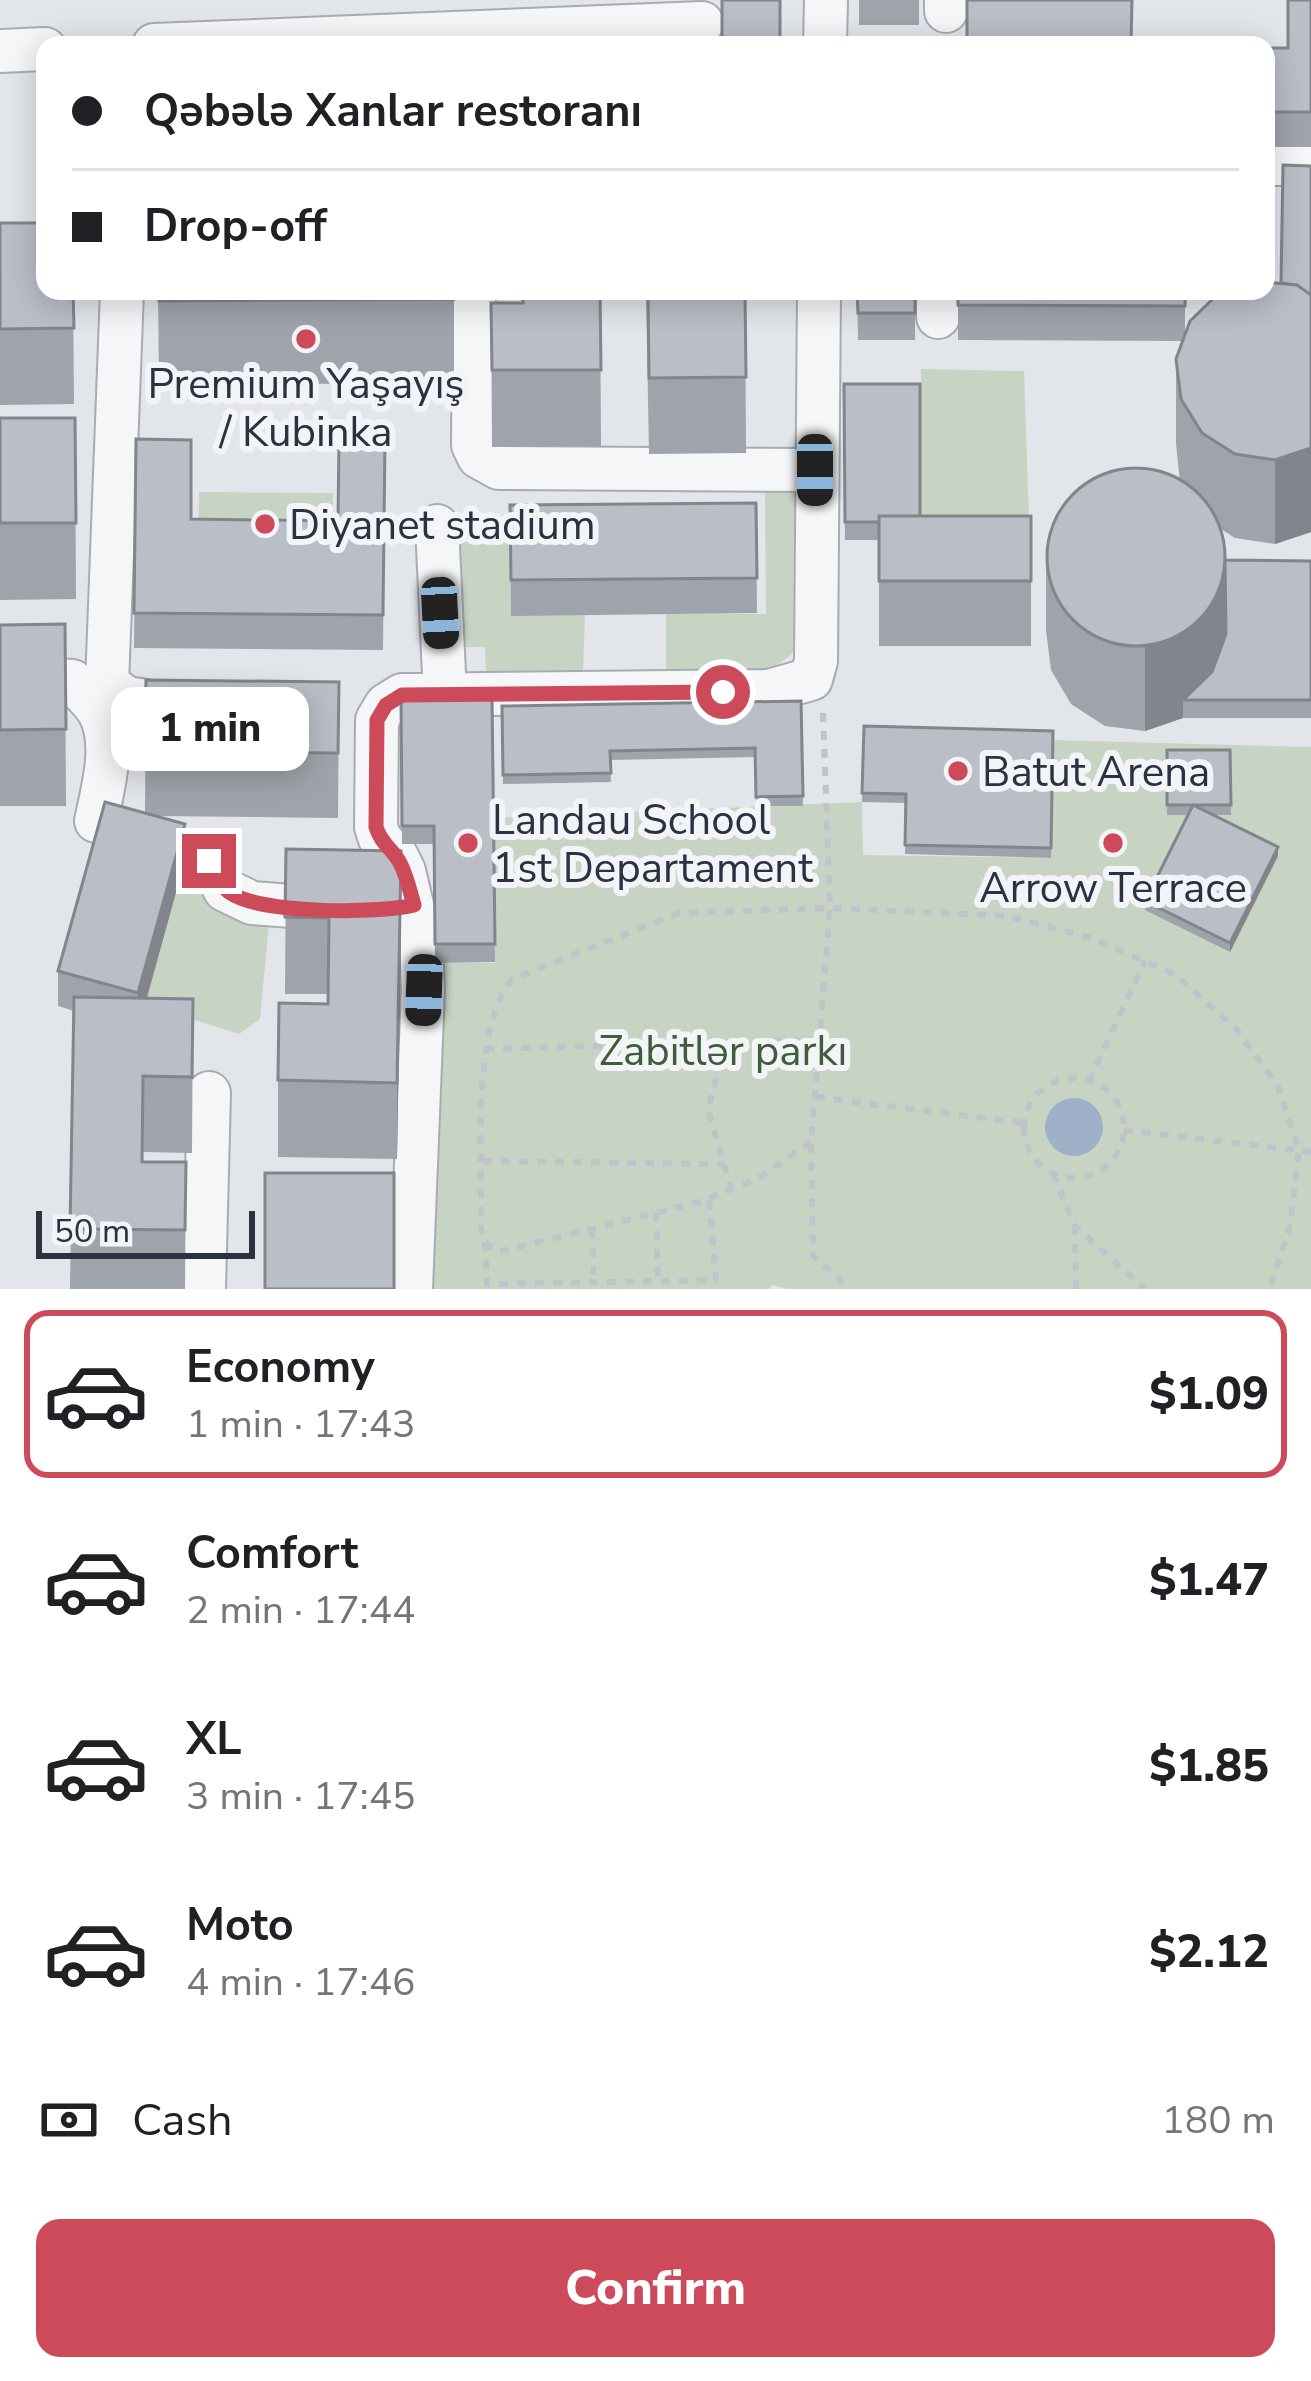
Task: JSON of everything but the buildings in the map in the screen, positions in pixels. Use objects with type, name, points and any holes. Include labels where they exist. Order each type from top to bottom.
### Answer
[{"type":"street","points":[[825,36],[826,0]]},
{"type":"street","points":[[378,36],[702,23]]},
{"type":"street","points":[[0,51],[36,50]]},
{"type":"street","points":[[1275,164],[1311,164]]},
{"type":"street","points":[[122,300],[107,684],[127,698],[146,701]]},
{"type":"street","points":[[474,300],[473,445],[479,458],[499,468],[815,470]]},
{"type":"street","points":[[411,1289],[424,990],[414,905],[404,871],[376,827],[377,720],[386,705],[402,695],[770,691],[811,680],[816,661],[819,300]]},
{"type":"street","points":[[436,526],[445,695]]},
{"type":"street","points":[[0,676],[72,681],[99,712],[107,742],[96,821]]},
{"type":"street","points":[[209,861],[225,890],[252,904],[375,912],[414,905]]},
{"type":"street","points":[[204,1289],[208,1093]]},
{"type":"path","points":[[811,680],[824,716],[830,908],[811,1142],[813,1256],[840,1279],[843,1289]]},
{"type":"path","points":[[709,1198],[716,1280],[487,1284],[485,1049],[497,999],[512,979],[680,913],[830,908],[1007,916],[1093,938],[1176,975],[1236,1029],[1277,1084],[1299,1150],[1290,1226],[1270,1289]]},
{"type":"path","points":[[1089,1081],[1145,962]]},
{"type":"path","points":[[485,1049],[822,1040]]},
{"type":"path","points":[[724,1042],[708,1110],[731,1189]]},
{"type":"path","points":[[1058,1080],[1089,1081],[1104,1087],[1120,1106],[1124,1130],[1118,1153],[1101,1171],[1077,1178],[1053,1174],[1034,1160],[1024,1138],[1025,1114],[1037,1093],[1058,1080]]},
{"type":"path","points":[[816,1096],[1024,1123]]},
{"type":"path","points":[[1124,1130],[1311,1152]]},
{"type":"path","points":[[485,1242],[498,1252],[514,1250],[709,1198],[759,1178],[811,1142]]},
{"type":"path","points":[[483,1161],[724,1164]]},
{"type":"path","points":[[1053,1174],[1075,1226],[1076,1289]]},
{"type":"path","points":[[656,1213],[658,1281]]},
{"type":"path","points":[[1075,1226],[1145,1289]]},
{"type":"path","points":[[592,1230],[593,1282]]},
{"type":"green space","points":[[921,369],[1024,371],[1031,581],[921,540]]},
{"type":"green space","points":[[765,491],[797,491],[802,639],[790,655],[760,672],[724,676],[666,673],[666,614],[766,614]]},
{"type":"green space","name":"Diyanet stadium","points":[[199,492],[333,493],[332,556],[198,555]]},
{"type":"green space","points":[[459,539],[510,541],[511,615],[585,615],[583,672],[486,674],[485,647],[455,647]]},
{"type":"green space","name":"Zabitlər parkı","points":[[1053,740],[1311,747],[1311,1289],[787,1289],[772,1285],[769,1289],[434,1289],[435,963],[495,963],[494,818],[862,802],[863,855],[1051,858]]},
{"type":"green space","points":[[178,885],[269,923],[260,1019],[239,1034],[145,1004]]},
{"type":"water","points":[[1074,1098],[1095,1106],[1103,1127],[1095,1148],[1074,1156],[1053,1148],[1045,1127],[1053,1106]]},
{"type":"place","name":"Premium Yaşayış / Kubinka","points":[[306,339]]},
{"type":"place","name":"Diyanet stadium","points":[[265,524]]},
{"type":"place","name":"Batut Arena","points":[[958,771]]},
{"type":"place","name":"Landau School 1st Departament","points":[[468,843]]},
{"type":"place","name":"Arrow Terrace","points":[[1113,843]]},
{"type":"route","points":[[209,861],[225,890],[252,904],[375,912],[414,905],[404,871],[376,827],[377,720],[386,705],[402,695],[723,692]]}]
